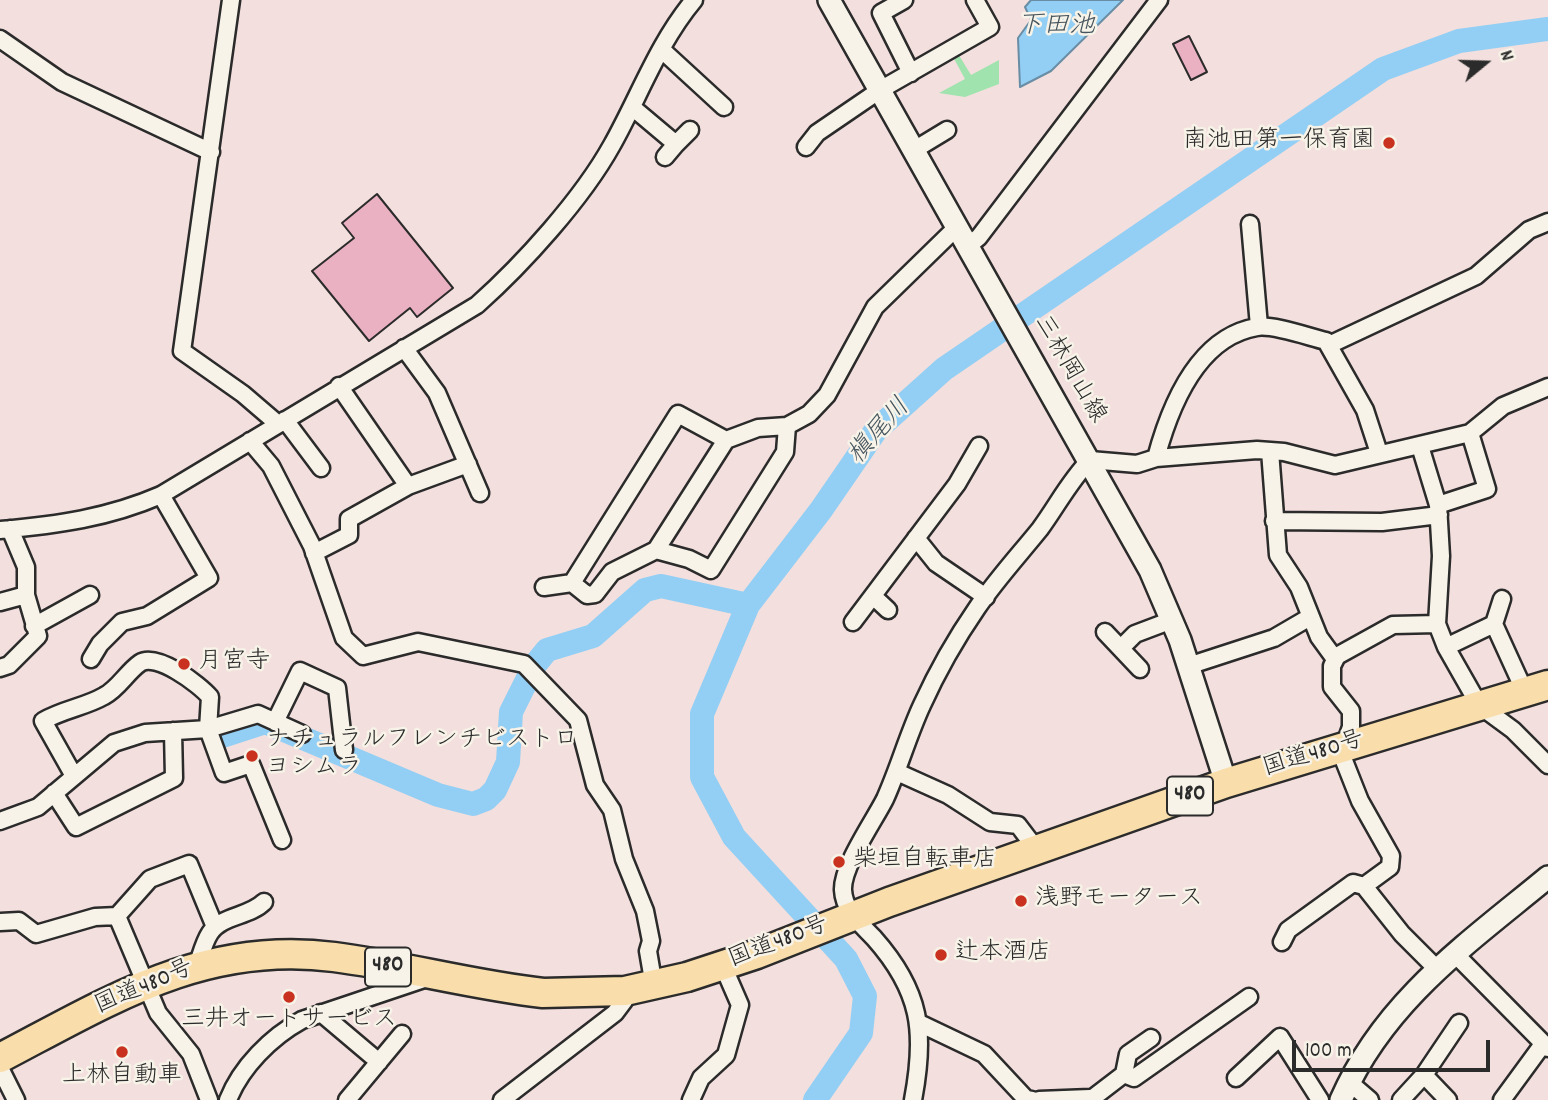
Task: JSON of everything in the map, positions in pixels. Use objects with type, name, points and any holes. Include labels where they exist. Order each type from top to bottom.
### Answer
[{"type":"highway","name":"国道480号","points":[[0,1058],[145,985],[197,965],[264,956],[332,957],[543,993],[625,992],[654,986],[723,966],[845,919],[1226,783],[1536,688]]},
{"type":"main road","name":"三林岡山線","points":[[829,0],[1150,570],[1172,620],[1226,783]]},
{"type":"main road","points":[[1345,1091],[1393,1015],[1436,968],[1548,877]]},
{"type":"street","points":[[231,0],[182,351],[281,422],[321,468]]},
{"type":"street","points":[[0,668],[9,665],[38,636],[26,595],[26,567],[5,529],[92,520],[161,495],[477,305],[505,280],[584,187],[611,147],[677,20],[694,0]]},
{"type":"street","points":[[904,0],[881,13],[911,73]]},
{"type":"street","points":[[808,138],[880,90],[990,27],[975,0]]},
{"type":"street","points":[[968,246],[979,237],[1037,163],[1159,0]]},
{"type":"street","points":[[0,39],[62,82],[211,152]]},
{"type":"street","points":[[662,50],[724,107]]},
{"type":"street","points":[[632,107],[671,150],[690,130]]},
{"type":"street","points":[[914,150],[947,130]]},
{"type":"street","points":[[1329,345],[1476,276],[1529,230],[1548,222]]},
{"type":"street","points":[[1250,224],[1259,326]]},
{"type":"street","points":[[544,587],[572,583],[587,595],[595,594],[612,572],[656,550],[726,440],[758,428],[787,426],[809,414],[827,395],[875,307],[957,227]]},
{"type":"street","points":[[1156,458],[1166,421],[1193,373],[1223,338],[1259,326],[1326,341],[1365,410],[1379,453]]},
{"type":"street","points":[[404,348],[437,393],[480,493]]},
{"type":"street","points":[[339,386],[408,486]]},
{"type":"street","points":[[914,1100],[920,1063],[919,1023],[911,991],[899,969],[845,919],[843,888],[856,850],[897,772],[922,705],[986,597],[1090,460],[1137,464],[1156,458],[1270,451],[1335,466],[1379,453],[1470,433],[1503,405],[1548,387]]},
{"type":"street","points":[[572,583],[678,414],[726,440]]},
{"type":"street","points":[[656,550],[689,559],[711,570],[785,452],[787,426]]},
{"type":"street","points":[[1274,521],[1382,522],[1439,510],[1487,489],[1470,433]]},
{"type":"street","points":[[250,442],[271,466],[314,553],[344,638],[363,656],[418,642],[524,664],[578,720],[593,778],[612,810],[624,859],[645,911],[651,941],[648,951],[654,986]]},
{"type":"street","points":[[1420,446],[1439,510],[1441,556],[1437,624],[1446,647],[1479,705],[1513,730],[1548,765]]},
{"type":"street","points":[[1270,451],[1278,555],[1299,587],[1310,617],[1335,659]]},
{"type":"street","points":[[853,622],[916,538],[935,503],[971,452]]},
{"type":"street","points":[[314,553],[349,535],[349,519],[408,486],[468,464]]},
{"type":"street","points":[[92,659],[100,644],[122,622],[147,616],[209,578],[161,495]]},
{"type":"street","points":[[916,538],[936,564],[986,597]]},
{"type":"street","points":[[34,625],[90,594]]},
{"type":"street","points":[[0,602],[26,595]]},
{"type":"street","points":[[873,596],[888,610]]},
{"type":"street","points":[[1446,647],[1494,624],[1502,599]]},
{"type":"street","points":[[1188,666],[1274,638],[1310,617]]},
{"type":"street","points":[[1121,648],[1135,634],[1172,620]]},
{"type":"street","points":[[1364,886],[1390,867],[1391,856],[1360,802],[1341,747],[1351,727],[1351,711],[1332,687],[1330,677],[1335,659],[1345,649],[1394,625],[1437,624]]},
{"type":"street","points":[[1494,624],[1536,688]]},
{"type":"street","points":[[1105,632],[1140,668]]},
{"type":"street","points":[[74,776],[43,721],[66,708],[107,695],[141,662],[150,659],[160,662],[203,689],[210,697],[208,729],[224,773],[251,764],[282,840]]},
{"type":"street","points":[[275,722],[300,671],[337,688],[344,750]]},
{"type":"street","points":[[0,821],[38,807],[114,743],[145,733],[208,729],[258,714],[302,734]]},
{"type":"street","points":[[54,793],[76,827],[174,778],[173,731]]},
{"type":"street","points":[[897,772],[948,794],[990,822],[1018,825],[1037,850]]},
{"type":"street","points":[[0,922],[19,920],[36,934],[95,917],[117,916],[150,879],[189,864],[215,927]]},
{"type":"street","points":[[1282,942],[1288,930],[1353,883],[1364,886],[1402,934],[1436,968]]},
{"type":"street","points":[[197,965],[209,934],[215,927],[256,910],[264,902]]},
{"type":"street","points":[[117,916],[158,1013],[191,1054],[209,1100]]},
{"type":"street","points":[[1455,954],[1545,1046],[1502,1100]]},
{"type":"street","points":[[691,1100],[701,1078],[726,1055],[740,1005],[723,966]]},
{"type":"street","points":[[228,1100],[242,1071],[287,1028],[321,1013],[435,975]]},
{"type":"street","points":[[502,1100],[615,1013],[624,1001],[625,992]]},
{"type":"street","points":[[1124,1074],[1134,1078],[1249,997]]},
{"type":"street","points":[[321,1013],[379,1062]]},
{"type":"street","points":[[919,1023],[984,1054],[1026,1099],[1032,1100]]},
{"type":"street","points":[[1401,1100],[1424,1075],[1459,1023]]},
{"type":"street","points":[[347,1100],[402,1034]]},
{"type":"street","points":[[1236,1078],[1280,1037],[1320,1100]]},
{"type":"street","points":[[1039,1100],[1090,1099],[1124,1074],[1128,1054],[1151,1038]]},
{"type":"street","points":[[0,1068],[16,1100]]},
{"type":"street","points":[[1424,1075],[1448,1100]]},
{"type":"street","points":[[1345,1091],[1370,1100]]},
{"type":"green space","points":[[957,52],[971,75],[999,60],[999,84],[965,97],[939,93],[965,79],[952,55]]},
{"type":"water","name":"下田池","points":[[1031,0],[1123,0],[1051,71],[1020,87],[1018,38],[1031,20],[1025,7]]},
{"type":"building","points":[[1189,36],[1207,72],[1191,80],[1173,44]]},
{"type":"building","points":[[377,194],[453,288],[417,317],[410,308],[369,341],[312,271],[354,238],[342,223]]},
{"type":"waterway","name":"槇尾川","points":[[815,1100],[861,1033],[865,996],[846,959],[734,837],[702,777],[702,714],[748,605],[821,510],[876,430],[944,369],[1383,69],[1459,41],[1548,29]]},
{"type":"waterway","points":[[219,737],[265,722],[438,795],[473,804],[486,799],[495,790],[508,762],[511,712],[534,666],[547,650],[593,636],[645,590],[661,586],[748,605]]},
{"type":"place","name":"南池田第一保育園","points":[[1389,143]]},
{"type":"place","name":"月宮寺","points":[[184,664]]},
{"type":"place","name":"ナチュラルフレンチビストロ ヨシムラ","points":[[252,756]]},
{"type":"place","name":"柴垣自転車店","points":[[839,862]]},
{"type":"place","name":"浅野モータース","points":[[1021,901]]},
{"type":"place","name":"辻本酒店","points":[[941,955]]},
{"type":"place","name":"三井オートサービス","points":[[289,997]]},
{"type":"place","name":"上林自動車","points":[[122,1052]]}]
